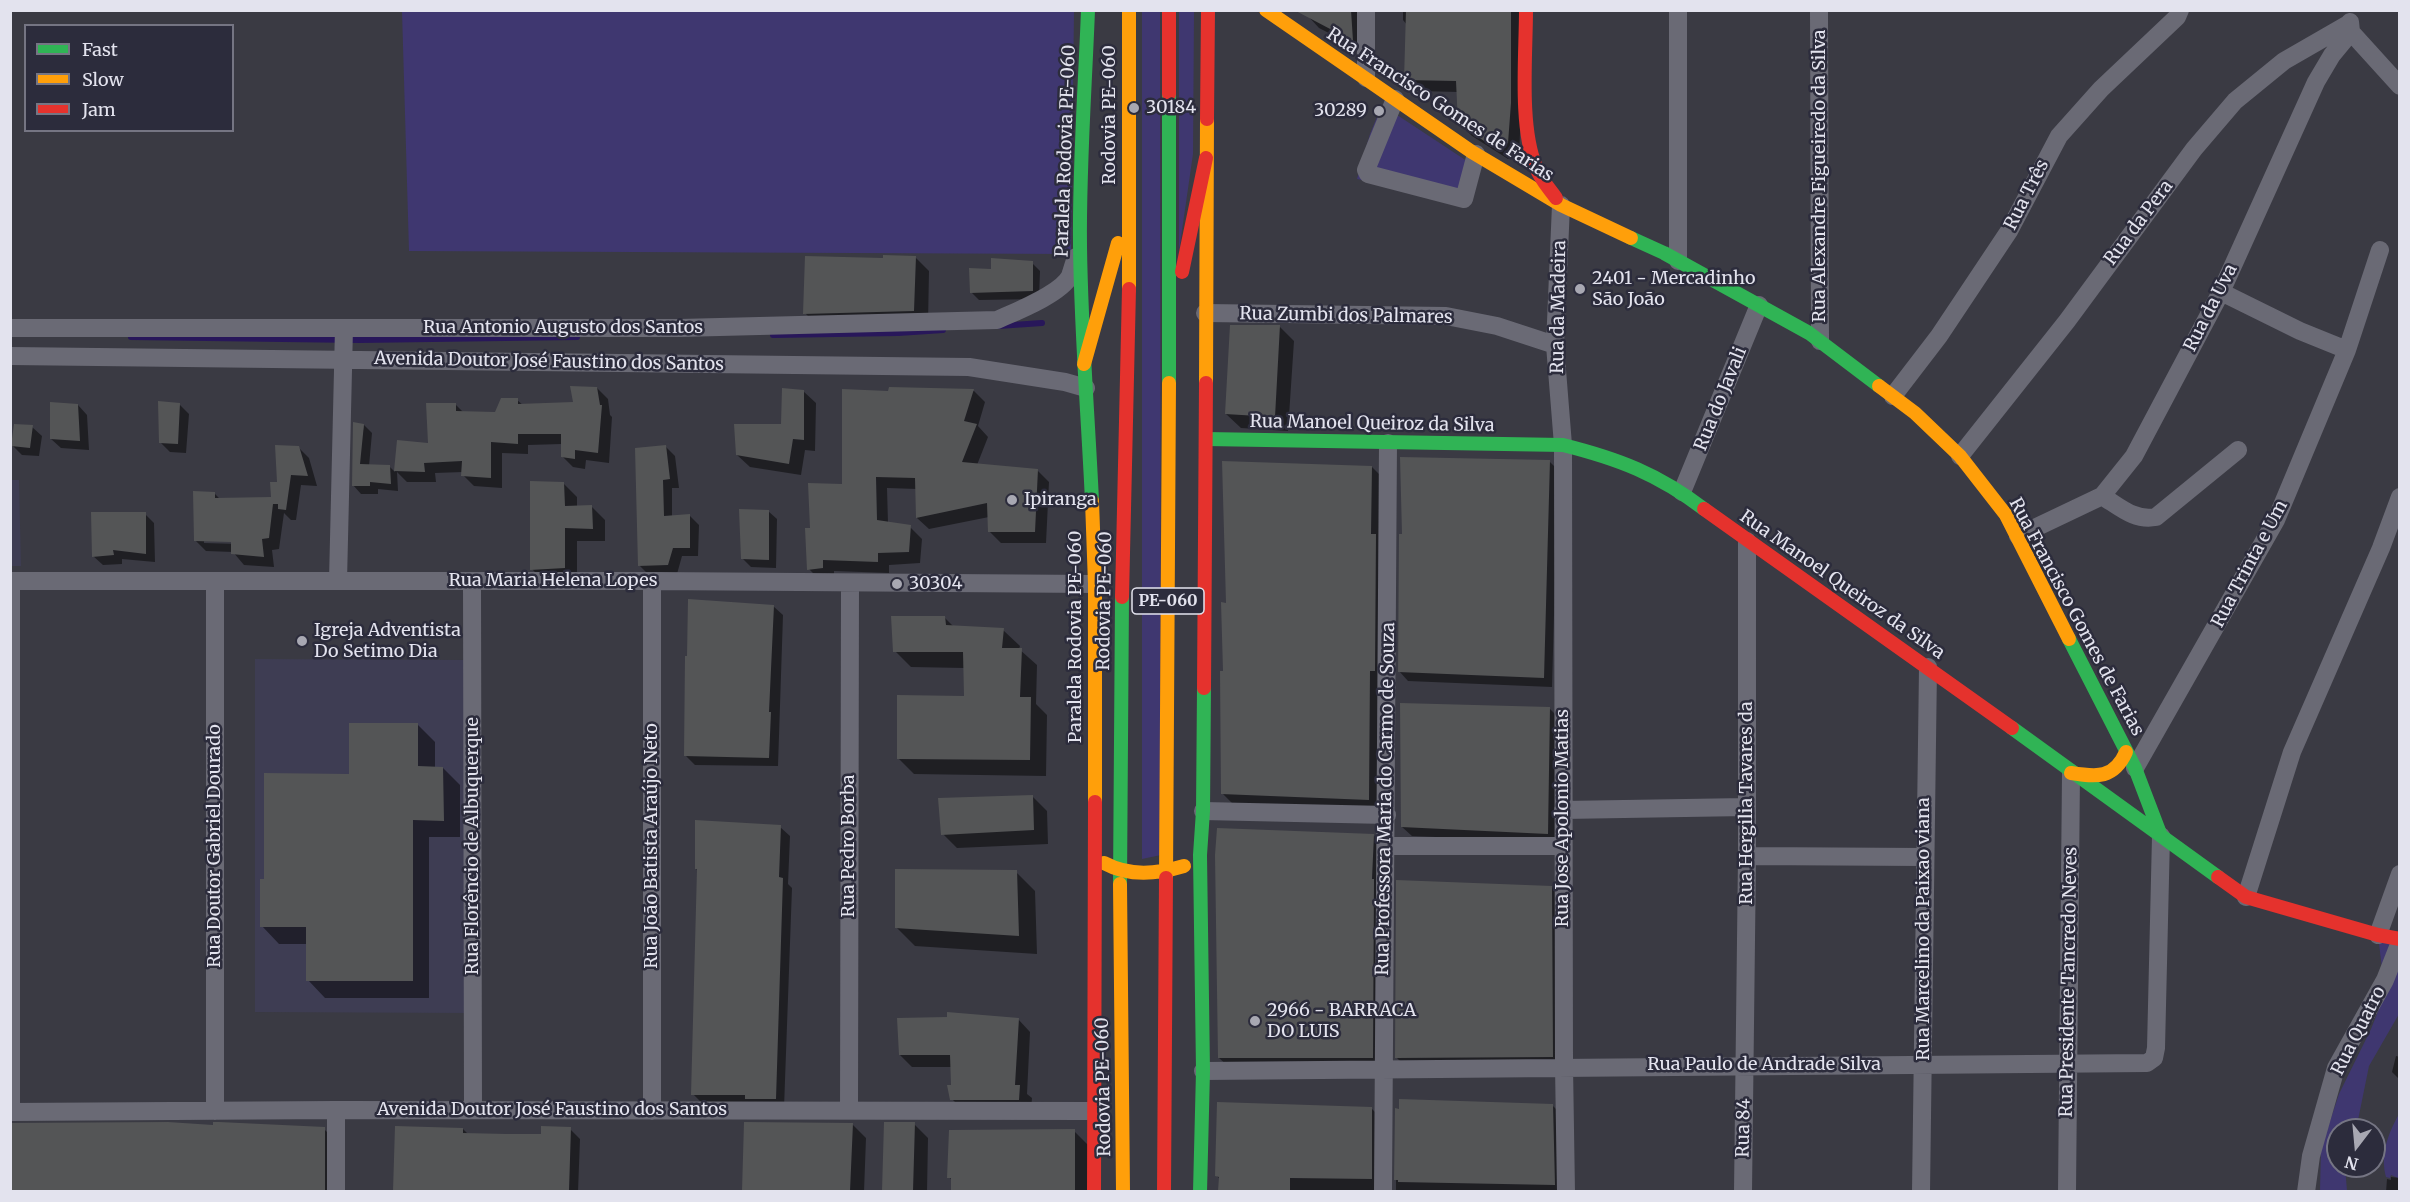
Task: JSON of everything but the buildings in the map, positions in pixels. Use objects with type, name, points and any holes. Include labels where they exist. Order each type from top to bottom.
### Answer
[{"type":"main road","name":"Paralela Rodovia PE-060","points":[[1088,10],[1080,244],[1095,584],[1094,1191]]},
{"type":"main road","name":"Rodovia PE-060","points":[[1123,1191],[1120,872],[1122,578],[1129,355],[1129,10]]},
{"type":"main road","name":"PE-060","points":[[1164,1191],[1169,10]]},
{"type":"main road","name":"PE-060","points":[[1200,1191],[1203,1071],[1200,855],[1203,811],[1206,439],[1204,313],[1208,10]]},
{"type":"main road","name":"Rua Francisco Gomes de Farias","points":[[1266,10],[1395,99],[1490,158],[1561,206],[1678,261],[1820,341],[1916,413],[1960,456],[1999,505],[2018,536],[2130,760],[2161,836]]},
{"type":"main road","points":[[1526,10],[1528,116],[1534,164],[1561,206]]},
{"type":"main road","points":[[1516,143],[1528,116]]},
{"type":"main road","points":[[1169,338],[1206,158]]},
{"type":"main road","points":[[1084,364],[1128,207]]},
{"type":"main road","name":"Rua Manoel Queiroz da Silva","points":[[1206,439],[1563,445],[1604,455],[1641,469],[1682,492],[1747,542],[1928,668],[2246,897],[2400,941]]},
{"type":"main road","points":[[2072,773],[2097,777],[2113,771],[2123,761],[2130,760]]},
{"type":"main road","points":[[1093,853],[1120,872],[1165,872],[1186,865],[1200,855]]},
{"type":"street","points":[[1366,10],[1366,78]]},
{"type":"street","points":[[1678,10],[1678,261]]},
{"type":"street","name":"Rua Alexandre Figueiredo da Silva","points":[[1819,10],[1820,341]]},
{"type":"street","name":"Rua Três","points":[[1893,396],[1939,336],[2009,231],[2059,136],[2101,89],[2177,17],[2180,10]]},
{"type":"street","points":[[2350,22],[2400,86]]},
{"type":"street","name":"Rua da Uva","points":[[2018,536],[2102,495],[2134,456],[2221,292],[2316,82],[2350,22]]},
{"type":"street","name":"Rua da Pera","points":[[1960,456],[2067,321],[2194,149],[2235,101],[2284,61],[2350,22]]},
{"type":"street","points":[[1395,99],[1366,172],[1370,176],[1464,199],[1490,158]]},
{"type":"street","name":"Rua da Madeira","points":[[1561,206],[1556,345],[1563,445]]},
{"type":"street","name":"Rua Antonio Augusto dos Santos","points":[[10,328],[344,344],[680,328],[997,320],[1047,296],[1069,278],[1080,244]]},
{"type":"street","name":"Rua Trinta e Um","points":[[2130,760],[2276,520],[2348,350],[2380,250]]},
{"type":"street","points":[[2221,292],[2300,331],[2348,350]]},
{"type":"street","name":"Rua do Javali","points":[[1682,492],[1759,306]]},
{"type":"street","name":"Rua Zumbi dos Palmares","points":[[1204,313],[1446,316],[1497,326],[1556,345]]},
{"type":"street","points":[[338,581],[344,344]]},
{"type":"street","name":"Avenida Doutor José Faustino dos Santos","points":[[10,356],[344,344],[969,367],[1065,382],[1086,388]]},
{"type":"street","name":"Rua Professora Maria do Carmo de Souza","points":[[1383,1191],[1382,1068],[1387,815],[1388,443]]},
{"type":"street","name":"Rua Jose Apolonio Matias","points":[[1563,445],[1563,1066],[1566,1191]]},
{"type":"street","points":[[2102,495],[2130,514],[2145,519],[2156,517],[2238,450]]},
{"type":"street","points":[[2246,897],[2292,752],[2400,497]]},
{"type":"street","name":"Rua Hergilia Tavares da","points":[[1745,1065],[1747,542]]},
{"type":"street","points":[[11,581],[11,1112]]},
{"type":"street","name":"Rua Maria Helena Lopes","points":[[11,581],[1095,584]]},
{"type":"street","name":"Rua Doutor Gabriel Dourado","points":[[214,581],[215,1111]]},
{"type":"street","name":"Rua João Batista Araújo Neto","points":[[652,581],[652,1111]]},
{"type":"street","name":"Rua Florêncio de Albuquerque","points":[[472,582],[473,1110]]},
{"type":"street","name":"Rua Pedro Borba","points":[[849,1109],[850,583]]},
{"type":"street","name":"Rua Marcelino da Paixao viana","points":[[1921,1191],[1928,668]]},
{"type":"street","name":"Rua Presidente Tancredo Neves","points":[[2067,1191],[2072,773]]},
{"type":"street","points":[[1563,810],[1746,807]]},
{"type":"street","points":[[1203,811],[1387,815]]},
{"type":"street","name":"Rua Paulo de Andrade Silva","points":[[1203,1071],[2147,1062],[2154,1058],[2156,1048],[2161,836]]},
{"type":"street","points":[[1386,846],[1563,846]]},
{"type":"street","points":[[1747,856],[1924,857]]},
{"type":"street","points":[[2378,935],[2400,874]]},
{"type":"street","name":"Rua Quatro","points":[[2306,1191],[2311,1156],[2336,1068],[2385,980],[2400,941]]},
{"type":"street","name":"Rua 84","points":[[1743,1191],[1745,1065]]},
{"type":"street","name":"Avenida Doutor José Faustino dos Santos","points":[[11,1112],[849,1109],[1094,1111]]},
{"type":"street","points":[[336,1110],[336,1191]]},
{"type":"shaded area","points":[[1160,10],[1161,855],[1142,859],[1142,11]]},
{"type":"shaded area","points":[[402,11],[1074,11],[1071,254],[409,251]]},
{"type":"shaded area","points":[[1179,11],[1194,11],[1193,154],[1179,251]]},
{"type":"shaded area","points":[[1382,105],[1476,167],[1466,202],[1357,179],[1370,134]]},
{"type":"shaded area","points":[[11,480],[19,480],[21,566],[11,566]]},
{"type":"shaded area","points":[[255,659],[467,660],[467,1013],[255,1012]]},
{"type":"shaded area","points":[[2378,935],[2399,939],[2399,1014],[2369,1066],[2358,1118],[2331,1118],[2339,1094],[2371,1029],[2385,994]]},
{"type":"shaded area","points":[[2399,1114],[2398,1178],[2391,1175],[2390,1178],[2386,1177],[2386,1147],[2391,1129]]},
{"type":"shaded area","points":[[2326,1133],[2326,1178],[2346,1178],[2347,1191],[2320,1192],[2321,1148]]},
{"type":"waterway","points":[[998,326],[1042,323]]},
{"type":"waterway","points":[[773,335],[943,330]]},
{"type":"waterway","points":[[131,337],[359,340],[577,337]]},
{"type":"traffic: fast","points":[[1088,10],[1081,158],[1080,246],[1092,501]]},
{"type":"traffic: fast","points":[[1169,94],[1169,383]]},
{"type":"traffic: fast","points":[[1631,238],[1664,253],[1809,333],[1879,386]]},
{"type":"traffic: fast","points":[[1206,439],[1563,445],[1637,469],[1670,486],[1704,509]]},
{"type":"traffic: fast","points":[[1120,884],[1122,597]]},
{"type":"traffic: fast","points":[[2069,639],[2135,768],[2161,836]]},
{"type":"traffic: fast","points":[[1200,1192],[1203,1071],[1200,855],[1203,811],[1204,688]]},
{"type":"traffic: fast","points":[[2012,728],[2218,877]]},
{"type":"traffic: slow","points":[[1129,10],[1129,289]]},
{"type":"traffic: slow","points":[[1266,10],[1472,152],[1561,205],[1631,238]]},
{"type":"traffic: slow","points":[[1206,383],[1207,119]]},
{"type":"traffic: slow","points":[[1084,364],[1118,243]]},
{"type":"traffic: slow","points":[[1166,878],[1169,383]]},
{"type":"traffic: slow","points":[[1879,386],[1915,413],[1960,456],[2006,515],[2069,639]]},
{"type":"traffic: slow","points":[[1092,501],[1095,584],[1095,802]]},
{"type":"traffic: slow","points":[[2071,773],[2097,775],[2110,772],[2126,752]]},
{"type":"traffic: slow","points":[[1104,863],[1124,870],[1144,873],[1184,866]]},
{"type":"traffic: slow","points":[[1120,884],[1123,1192]]},
{"type":"traffic: jam","points":[[1169,10],[1169,94]]},
{"type":"traffic: jam","points":[[1207,119],[1208,10]]},
{"type":"traffic: jam","points":[[1526,10],[1525,112],[1527,132],[1538,171],[1556,198]]},
{"type":"traffic: jam","points":[[1182,272],[1206,158]]},
{"type":"traffic: jam","points":[[1122,597],[1129,289]]},
{"type":"traffic: jam","points":[[1204,688],[1206,383]]},
{"type":"traffic: jam","points":[[1704,509],[2012,728]]},
{"type":"traffic: jam","points":[[1094,1192],[1095,802]]},
{"type":"traffic: jam","points":[[2218,877],[2246,897],[2378,935],[2400,939]]},
{"type":"traffic: jam","points":[[1164,1192],[1166,878]]},
{"type":"place","name":"30184","points":[[1134,108]]},
{"type":"place","name":"30289","points":[[1379,111]]},
{"type":"place","name":"2401 - Mercadinho São João","points":[[1580,289]]},
{"type":"place","name":"Ipiranga","points":[[1012,500]]},
{"type":"place","name":"30304","points":[[897,584]]},
{"type":"place","name":"Igreja Adventista Do Setimo Dia","points":[[302,641]]},
{"type":"place","name":"2966 - BARRACA DO LUIS","points":[[1255,1021]]}]
